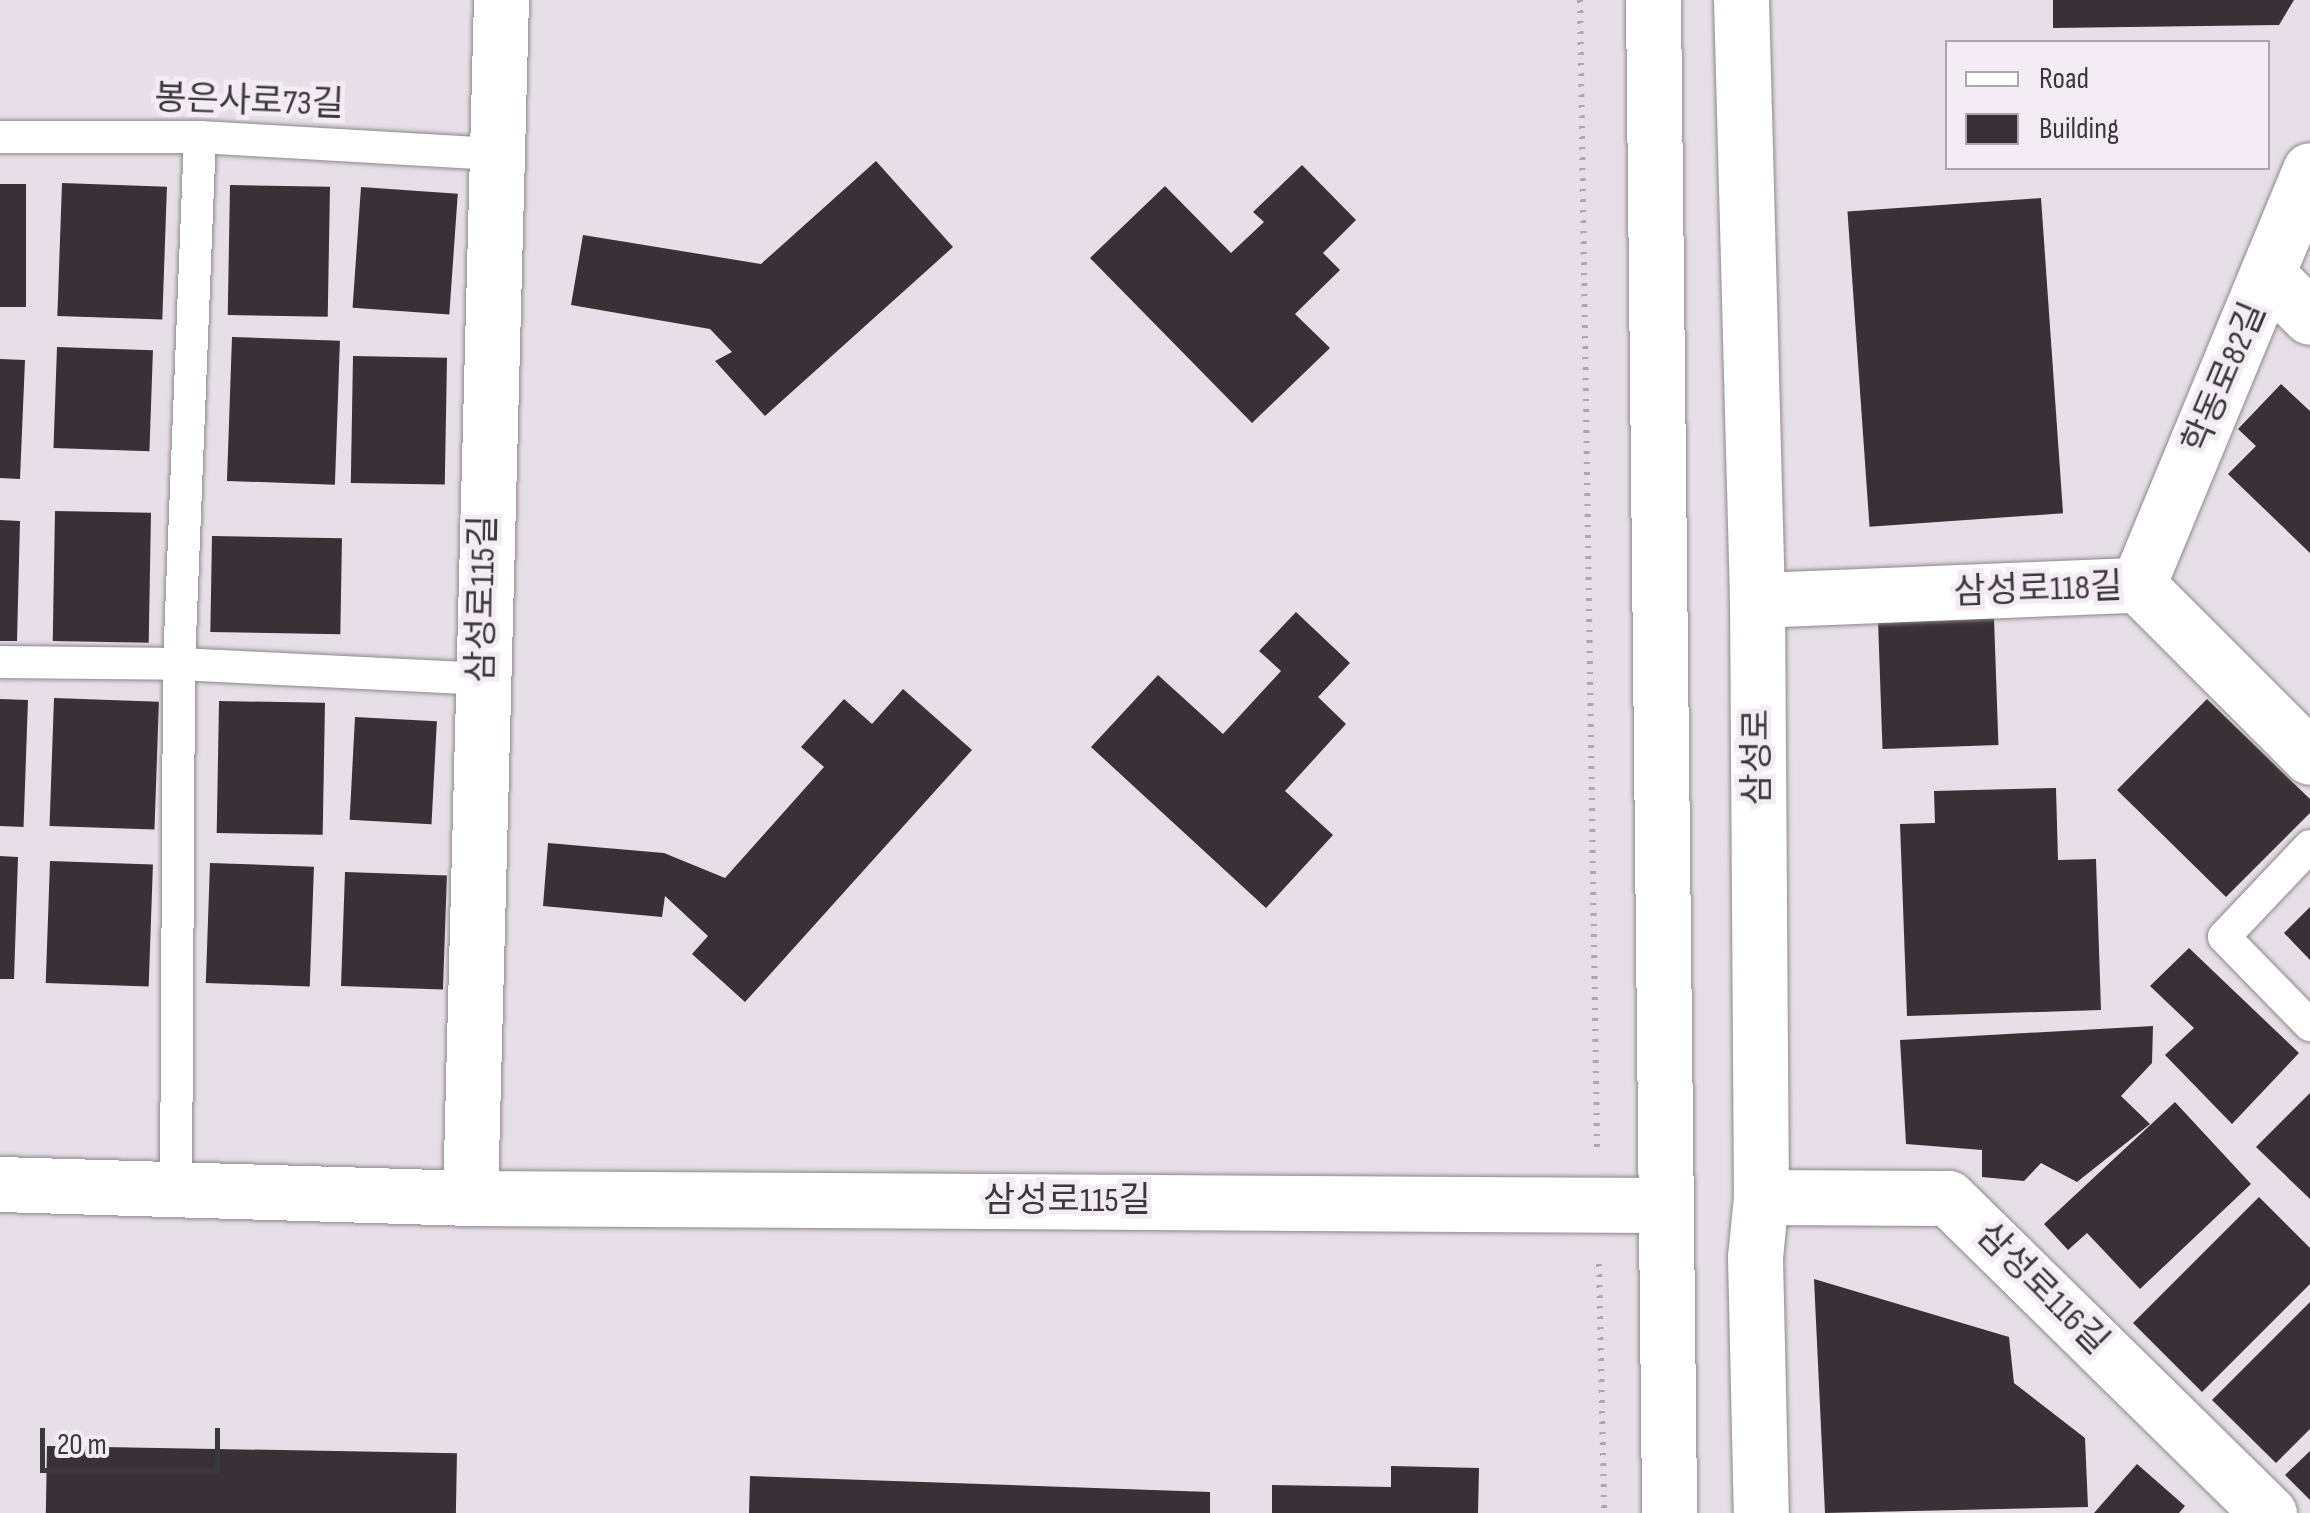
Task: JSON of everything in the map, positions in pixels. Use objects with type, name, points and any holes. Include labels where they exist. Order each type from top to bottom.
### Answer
[{"type":"street","name":"삼성로115길","points":[[470,1198],[501,0]]},
{"type":"street","points":[[1653,0],[1669,1513]]},
{"type":"street","name":"삼성로","points":[[1741,0],[1757,600],[1761,1197],[1754,1257],[1761,1513]]},
{"type":"street","name":"학동로82길","points":[[2138,585],[2310,170]]},
{"type":"street","points":[[2268,275],[2310,317]]},
{"type":"street","name":"삼성로118길","points":[[1757,600],[2138,585],[2310,757]]},
{"type":"street","name":"삼성로115길","points":[[0,1184],[470,1198],[1663,1205]]},
{"type":"street","name":"삼성로116길","points":[[1761,1197],[1948,1198],[2269,1513]]},
{"type":"lane","name":"봉은사로73길","points":[[0,137],[200,137],[495,154]]},
{"type":"lane","points":[[176,1191],[179,664],[200,137]]},
{"type":"lane","points":[[0,662],[179,664],[481,679]]},
{"type":"lane","points":[[2310,846],[2224,937],[2310,1024]]},
{"type":"path","points":[[1580,0],[1604,1513]]},
{"type":"building","points":[[2053,0],[2294,0],[2279,25],[2053,28]]},
{"type":"building","points":[[876,161],[953,247],[765,416],[715,361],[732,352],[710,329],[571,305],[583,235],[761,264]]},
{"type":"building","points":[[1302,165],[1356,220],[1323,253],[1340,270],[1295,314],[1330,348],[1252,423],[1090,258],[1165,186],[1231,253],[1264,222],[1253,212]]},
{"type":"building","points":[[62,183],[167,187],[162,320],[57,316]]},
{"type":"building","points":[[0,184],[26,184],[26,307],[0,307]]},
{"type":"building","points":[[230,185],[330,187],[328,317],[228,315]]},
{"type":"building","points":[[361,187],[458,194],[449,314],[353,308]]},
{"type":"building","points":[[2041,198],[2063,513],[1870,527],[1847,212]]},
{"type":"building","points":[[232,337],[340,341],[335,485],[227,481]]},
{"type":"building","points":[[57,347],[153,350],[149,451],[53,448]]},
{"type":"building","points":[[353,356],[447,358],[445,485],[351,483]]},
{"type":"building","points":[[0,359],[25,360],[20,479],[0,478]]},
{"type":"building","points":[[2281,384],[2310,411],[2310,553],[2228,474],[2256,446],[2238,429]]},
{"type":"building","points":[[55,511],[151,513],[149,643],[53,641]]},
{"type":"building","points":[[0,520],[20,521],[17,641],[0,641]]},
{"type":"building","points":[[212,536],[342,538],[340,634],[210,632]]},
{"type":"building","points":[[1296,612],[1350,663],[1318,697],[1346,724],[1285,791],[1333,835],[1266,908],[1091,747],[1158,675],[1223,734],[1281,671],[1259,651]]},
{"type":"building","points":[[1994,618],[1998,745],[1883,749],[1878,622]]},
{"type":"building","points":[[903,689],[972,750],[745,1002],[692,954],[708,936],[665,896],[662,917],[543,906],[548,843],[664,853],[725,878],[824,767],[801,747],[844,699],[872,724]]},
{"type":"building","points":[[54,698],[159,702],[154,830],[50,826]]},
{"type":"building","points":[[0,699],[28,700],[24,827],[0,826]]},
{"type":"building","points":[[2207,699],[2310,799],[2310,813],[2226,897],[2117,790]]},
{"type":"building","points":[[219,701],[325,703],[323,835],[217,833]]},
{"type":"building","points":[[355,717],[437,721],[431,824],[350,820]]},
{"type":"building","points":[[2056,788],[2058,860],[2096,859],[2101,1010],[1907,1016],[1900,824],[1935,823],[1934,791]]},
{"type":"building","points":[[0,856],[18,857],[14,979],[0,979]]},
{"type":"building","points":[[50,861],[153,865],[149,987],[46,983]]},
{"type":"building","points":[[210,863],[314,867],[310,987],[206,983]]},
{"type":"building","points":[[345,872],[447,876],[443,989],[341,986]]},
{"type":"building","points":[[2310,907],[2310,960],[2284,933]]},
{"type":"building","points":[[2189,948],[2299,1053],[2232,1124],[2165,1055],[2194,1028],[2150,986]]},
{"type":"building","points":[[2153,1026],[2152,1063],[2121,1096],[2150,1124],[2077,1182],[2041,1163],[2024,1181],[1982,1177],[1982,1150],[1906,1144],[1900,1040]]},
{"type":"building","points":[[2310,1093],[2310,1199],[2256,1147]]},
{"type":"building","points":[[2175,1102],[2251,1184],[2140,1289],[2087,1233],[2068,1250],[2044,1224]]},
{"type":"building","points":[[2259,1197],[2310,1248],[2310,1284],[2202,1392],[2133,1323]]},
{"type":"building","points":[[1814,1279],[2009,1337],[2014,1383],[2085,1438],[2088,1507],[1825,1513]]},
{"type":"building","points":[[2310,1302],[2310,1429],[2276,1463],[2212,1400]]},
{"type":"building","points":[[47,1446],[457,1453],[456,1513],[46,1513]]},
{"type":"building","points":[[2310,1451],[2310,1500],[2285,1475]]},
{"type":"building","points":[[2137,1464],[2185,1506],[2179,1513],[2094,1513]]},
{"type":"building","points":[[1391,1466],[1479,1468],[1478,1513],[1272,1513],[1272,1485],[1391,1487]]},
{"type":"building","points":[[750,1476],[1210,1492],[1210,1513],[749,1513]]}]
